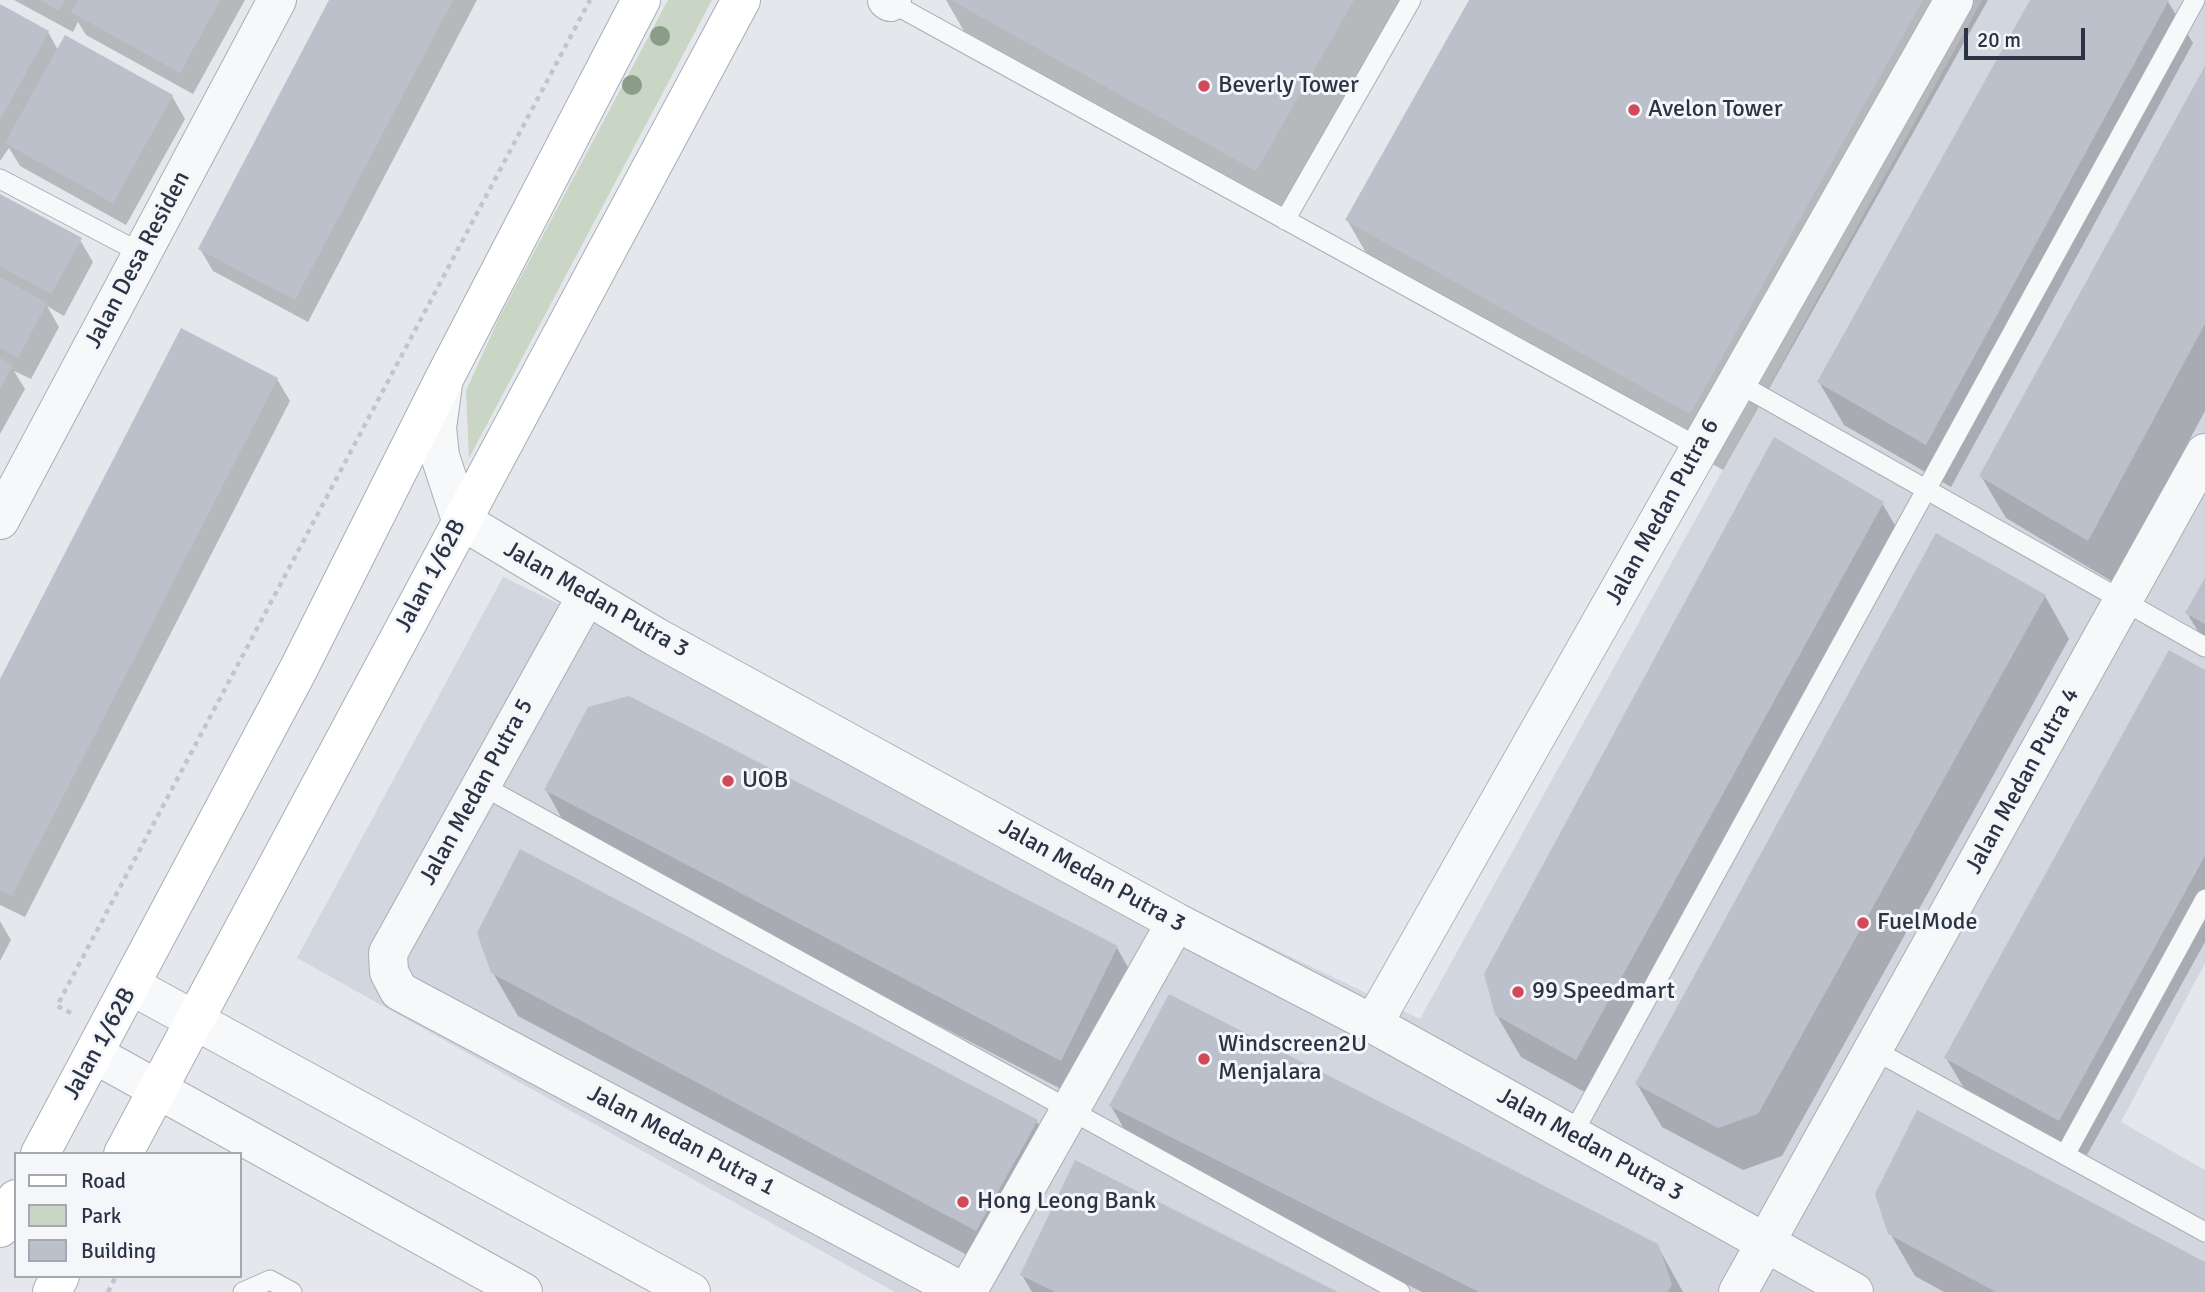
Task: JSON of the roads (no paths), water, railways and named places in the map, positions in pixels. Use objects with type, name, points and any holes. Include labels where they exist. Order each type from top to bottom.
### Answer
[{"type":"main road","name":"Jalan 1/62B","points":[[41,1152],[132,986],[298,670],[444,379],[641,0]]},
{"type":"main road","name":"Jalan 1/62B","points":[[124,1152],[741,0]]},
{"type":"main road","points":[[0,1228],[14,1203]]},
{"type":"street","name":"Jalan Desa Residen","points":[[0,520],[277,0]]},
{"type":"street","name":"Jalan Medan Putra 6","points":[[1373,1024],[1954,0]]},
{"type":"street","points":[[444,379],[437,428],[440,456],[461,520]]},
{"type":"street","name":"Jalan Medan Putra 4","points":[[1738,1292],[2205,453]]},
{"type":"street","name":"Jalan Medan Putra 3","points":[[461,520],[586,597],[1176,922],[1373,1024],[1854,1292]]},
{"type":"street","name":"Jalan Medan Putra 5","points":[[399,991],[389,972],[388,953],[586,597]]},
{"type":"street","points":[[965,1292],[1176,922]]},
{"type":"street","points":[[132,986],[691,1292]]},
{"type":"street","name":"Jalan Medan Putra 1","points":[[399,991],[965,1292]]},
{"type":"street","points":[[101,1042],[157,1088],[523,1292]]},
{"type":"lane","points":[[1285,220],[1411,0]]},
{"type":"lane","points":[[1572,1135],[2195,0]]},
{"type":"lane","points":[[890,1],[1700,448]]},
{"type":"lane","points":[[0,179],[141,253]]},
{"type":"lane","points":[[1736,382],[2205,647]]},
{"type":"lane","points":[[481,785],[1400,1292]]},
{"type":"lane","points":[[2065,1155],[2205,899]]},
{"type":"lane","points":[[1874,1050],[2205,1232]]},
{"type":"lane","points":[[243,1292],[270,1280],[292,1292]]},
{"type":"place","name":"Beverly Tower","points":[[1204,86]]},
{"type":"place","name":"Avelon Tower","points":[[1634,110]]},
{"type":"place","name":"UOB","points":[[728,781]]},
{"type":"place","name":"FuelMode","points":[[1863,923]]},
{"type":"place","name":"99 Speedmart","points":[[1518,992]]},
{"type":"place","name":"Windscreen2U Menjalara","points":[[1204,1059]]},
{"type":"place","name":"Hong Leong Bank","points":[[963,1202]]}]
